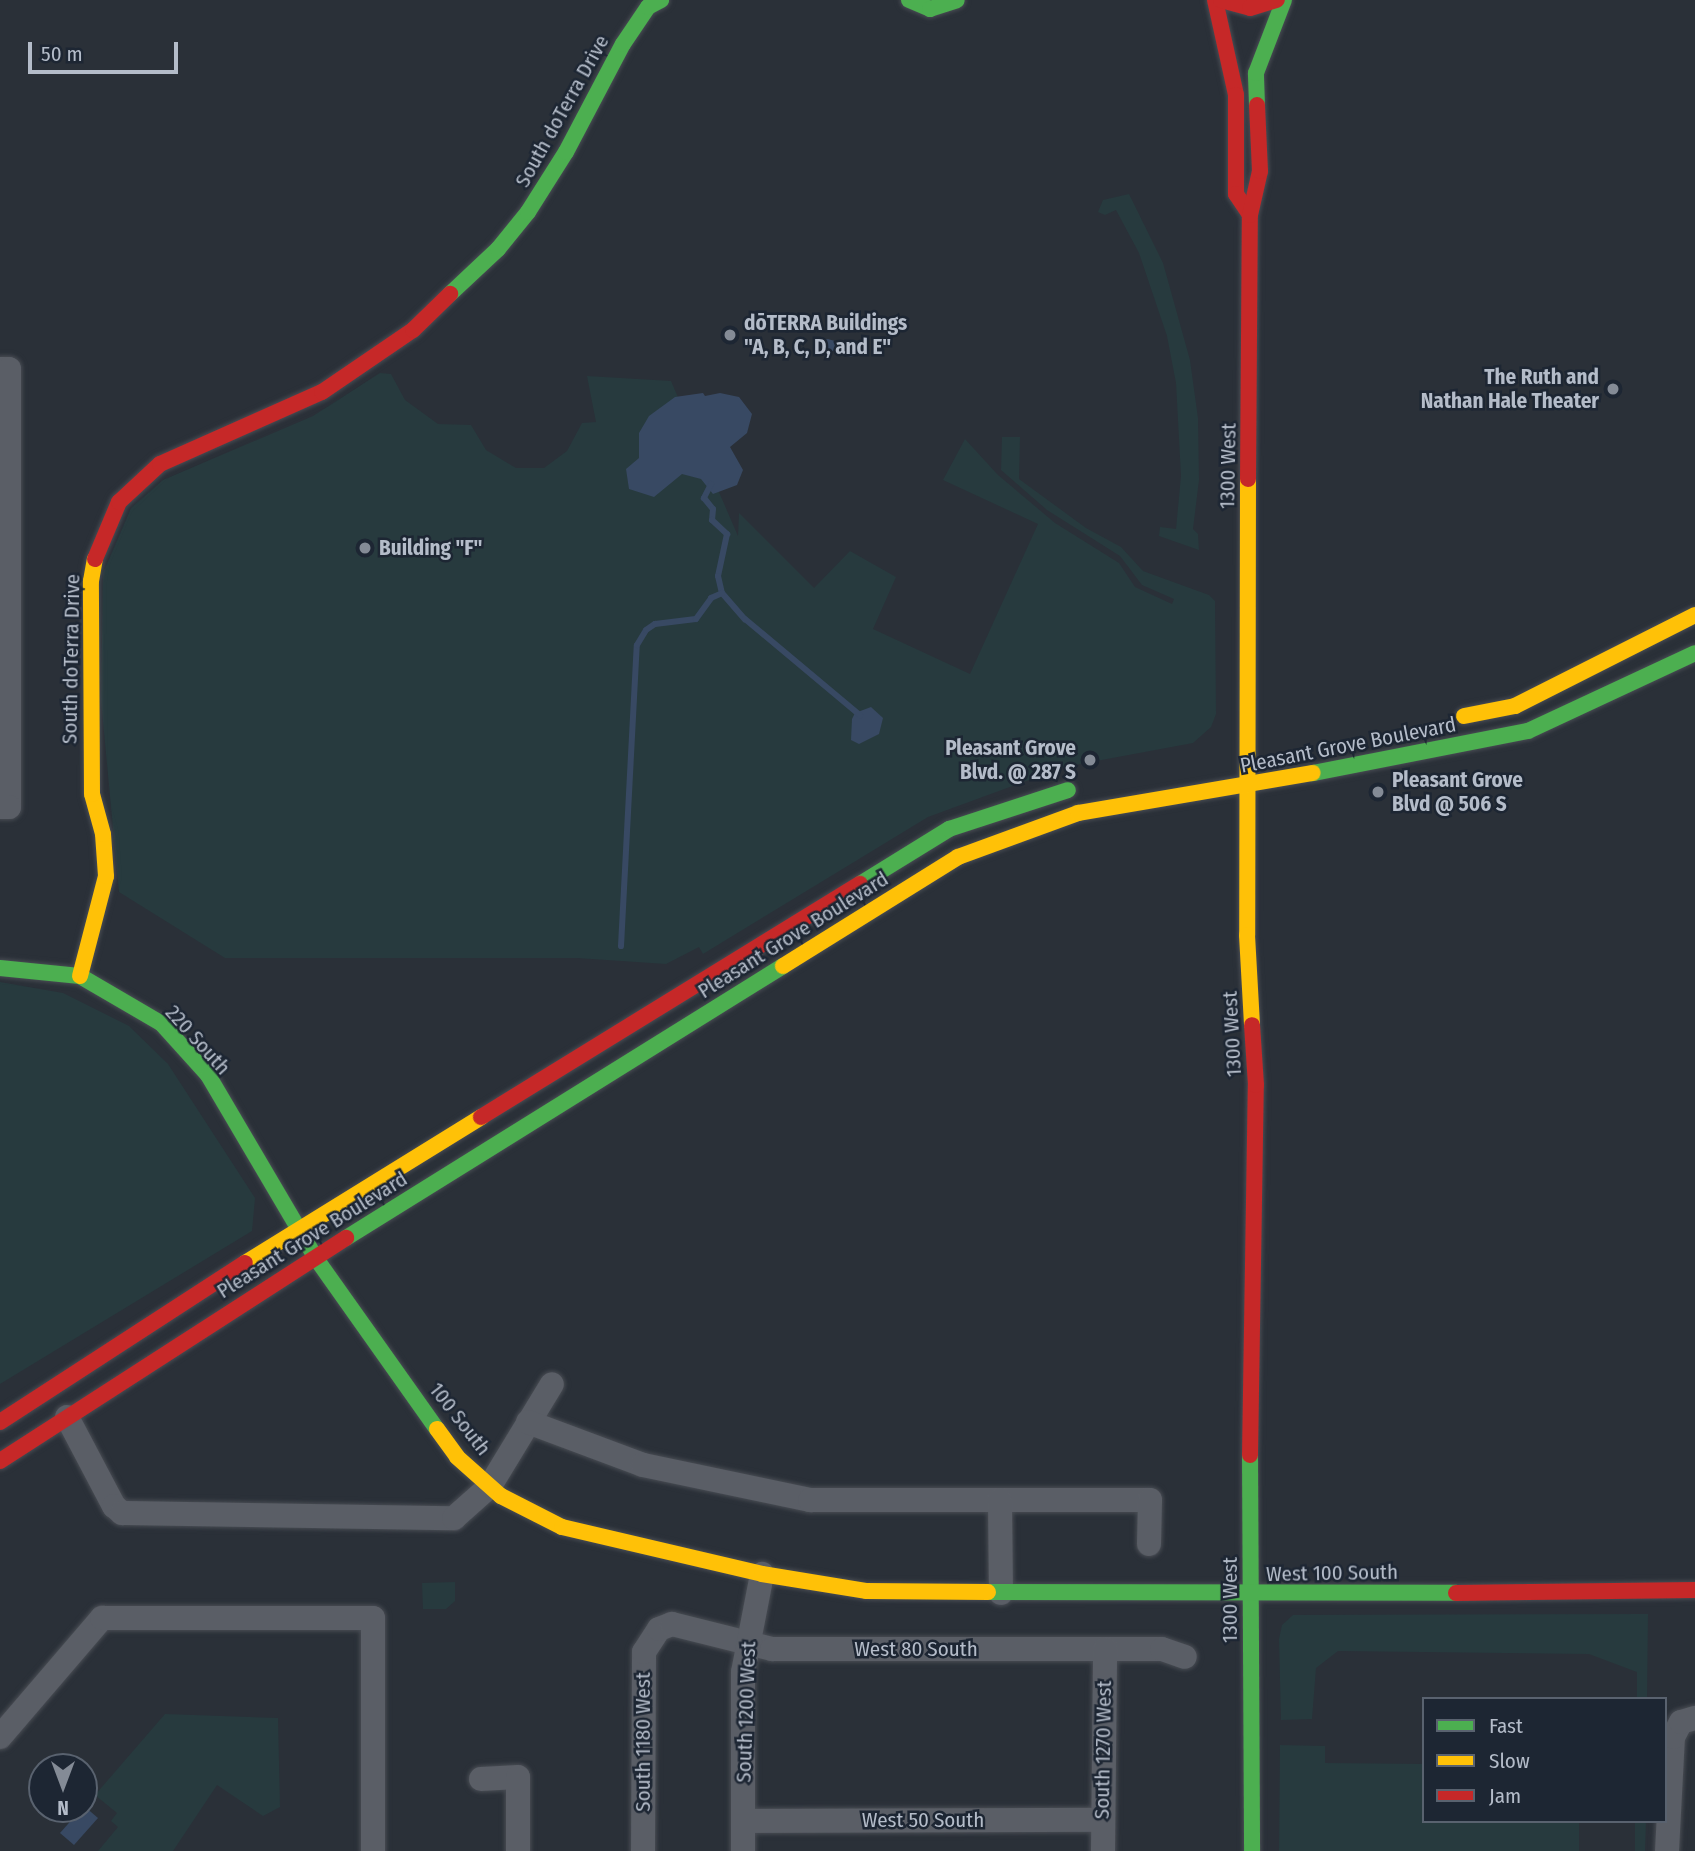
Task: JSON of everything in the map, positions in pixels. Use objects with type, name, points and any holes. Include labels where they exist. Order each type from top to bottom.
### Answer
[{"type":"street","points":[[908,0],[930,9],[957,0]]},
{"type":"street","points":[[1215,0],[1237,95],[1236,194],[1250,215]]},
{"type":"street","points":[[1220,0],[1250,8],[1278,0]]},
{"type":"street","points":[[1250,215],[1260,172],[1256,73],[1268,32],[1284,0]]},
{"type":"street","name":"South doTerra Drive","points":[[80,976],[106,876],[103,834],[91,785],[91,581],[96,551],[119,502],[144,475],[177,455],[264,422],[322,392],[413,330],[458,288],[498,249],[551,179],[617,54],[649,2]]},
{"type":"street","name":"1300 West","points":[[1250,215],[1240,761],[1246,786],[1247,935],[1256,1086],[1251,1595],[1252,1851]]},
{"type":"street","points":[[4,369],[4,807]]},
{"type":"street","name":"Pleasant Grove Boulevard","points":[[1449,719],[1515,706],[1695,615]]},
{"type":"street","name":"Pleasant Grove Boulevard","points":[[0,1461],[315,1257],[958,856],[1078,813],[1246,786],[1528,731],[1695,653]]},
{"type":"street","name":"Pleasant Grove Boulevard","points":[[1240,761],[1269,755]]},
{"type":"street","name":"Pleasant Grove Boulevard","points":[[0,1422],[302,1236],[949,829],[1088,785]]},
{"type":"street","name":"220 South","points":[[0,968],[80,976],[119,995],[162,1024],[208,1075],[302,1236]]},
{"type":"street","name":"100 South","points":[[302,1236],[457,1457],[490,1486],[562,1527],[762,1574]]},
{"type":"street","points":[[67,1418],[114,1506],[122,1513],[454,1518],[490,1486],[552,1384]]},
{"type":"street","points":[[528,1423],[643,1465],[810,1500],[1150,1500],[1149,1544]]},
{"type":"street","points":[[1000,1500],[1001,1593]]},
{"type":"street","name":"West 100 South","points":[[762,1574],[866,1591],[1251,1595],[1695,1590]]},
{"type":"street","name":"South 1200 West","points":[[743,1851],[746,1642],[762,1574]]},
{"type":"street","points":[[0,1737],[102,1618],[373,1618],[373,1851]]},
{"type":"street","name":"West 80 South","points":[[651,1635],[672,1624],[772,1649],[1162,1649],[1185,1657]]},
{"type":"street","name":"South 1180 West","points":[[643,1851],[644,1652],[651,1635]]},
{"type":"street","name":"South 1270 West","points":[[1103,1851],[1105,1649]]},
{"type":"street","points":[[1667,1851],[1673,1737],[1688,1720]]},
{"type":"street","points":[[481,1779],[518,1777],[518,1851]]},
{"type":"street","name":"West 50 South","points":[[743,1821],[1102,1820]]},
{"type":"green space","points":[[1129,194],[1163,263],[1190,360],[1198,418],[1199,480],[1193,529],[1198,534],[1199,550],[1159,536],[1160,527],[1176,529],[1181,476],[1176,383],[1167,336],[1139,253],[1116,210],[1105,215],[1098,212],[1103,200]]},
{"type":"green space","points":[[380,373],[391,374],[405,400],[438,424],[471,425],[486,450],[516,468],[544,468],[567,451],[582,423],[596,422],[587,376],[671,381],[738,536],[739,513],[814,588],[850,551],[896,577],[873,629],[970,674],[1038,524],[943,480],[965,439],[998,475],[1055,523],[1119,563],[1135,587],[1172,604],[1174,599],[1142,585],[1120,556],[1047,510],[1001,470],[1002,437],[1020,437],[1019,479],[1086,528],[1121,547],[1143,571],[1209,595],[1215,601],[1216,714],[1211,727],[1193,743],[1064,767],[928,817],[703,954],[699,947],[666,964],[577,958],[225,958],[119,892],[101,700],[103,573],[131,508],[163,480],[313,416]]},
{"type":"green space","points":[[0,982],[63,993],[129,1026],[168,1064],[255,1198],[252,1231],[0,1384]]},
{"type":"green space","points":[[455,1582],[455,1601],[446,1609],[423,1609],[422,1583]]},
{"type":"green space","points":[[1648,1614],[1647,1697],[1637,1697],[1637,1672],[1589,1654],[1338,1651],[1316,1668],[1312,1719],[1281,1720],[1279,1639],[1282,1625],[1293,1615]]},
{"type":"green space","points":[[165,1714],[278,1718],[280,1807],[263,1816],[217,1785],[173,1851],[98,1851],[118,1827],[111,1821],[117,1813],[98,1797],[98,1792]]},
{"type":"green space","points":[[1280,1745],[1325,1746],[1325,1763],[1422,1764],[1422,1823],[1579,1823],[1579,1851],[1279,1851]]},
{"type":"green space","points":[[1635,1823],[1646,1823],[1645,1851],[1635,1851]]},
{"type":"water","points":[[828,339],[851,346],[859,354],[851,357],[818,346],[818,341]]},
{"type":"water","points":[[703,393],[705,396],[720,393],[739,397],[752,414],[747,433],[730,447],[743,470],[737,485],[713,494],[701,479],[682,474],[654,497],[629,489],[626,469],[639,458],[639,433],[649,416],[675,397]]},
{"type":"water","points":[[871,707],[883,718],[879,734],[859,744],[851,740],[852,719],[855,713]]},
{"type":"water","points":[[69,1823],[94,1823],[74,1845],[60,1833]]},
{"type":"waterway","points":[[711,484],[704,498],[713,509],[712,520],[727,534],[718,576],[722,593],[745,619],[860,715]]},
{"type":"waterway","points":[[621,946],[637,645],[646,630],[655,624],[696,619],[711,598],[722,593]]},
{"type":"traffic: fast","points":[[450,294],[498,249],[528,212],[566,152],[623,44],[648,7],[661,0]]},
{"type":"traffic: fast","points":[[909,0],[930,9],[957,0]]},
{"type":"traffic: fast","points":[[1257,105],[1256,73],[1284,0]]},
{"type":"traffic: fast","points":[[1313,773],[1528,731],[1695,653]]},
{"type":"traffic: fast","points":[[860,884],[949,829],[1068,790]]},
{"type":"traffic: fast","points":[[346,1238],[783,966]]},
{"type":"traffic: fast","points":[[0,968],[80,976],[162,1024],[208,1075],[315,1257],[437,1429]]},
{"type":"traffic: fast","points":[[1250,1455],[1252,1851]]},
{"type":"traffic: fast","points":[[988,1592],[1456,1593]]},
{"type":"traffic: slow","points":[[1248,479],[1247,935],[1252,1025]]},
{"type":"traffic: slow","points":[[80,976],[106,876],[103,834],[92,794],[91,581],[95,559]]},
{"type":"traffic: slow","points":[[1464,716],[1515,706],[1695,615]]},
{"type":"traffic: slow","points":[[783,966],[958,857],[1078,813],[1313,773]]},
{"type":"traffic: slow","points":[[245,1263],[481,1117]]},
{"type":"traffic: slow","points":[[437,1429],[457,1457],[501,1496],[562,1527],[762,1574],[866,1591],[988,1592]]},
{"type":"traffic: jam","points":[[1215,0],[1236,95],[1236,194],[1250,215]]},
{"type":"traffic: jam","points":[[1221,0],[1250,8],[1277,0]]},
{"type":"traffic: jam","points":[[1248,479],[1250,215],[1260,171],[1257,105]]},
{"type":"traffic: jam","points":[[95,559],[119,502],[160,464],[322,392],[413,330],[450,294]]},
{"type":"traffic: jam","points":[[481,1117],[860,884]]},
{"type":"traffic: jam","points":[[1250,1455],[1256,1085],[1252,1025]]},
{"type":"traffic: jam","points":[[0,1461],[346,1238]]},
{"type":"traffic: jam","points":[[0,1422],[245,1263]]},
{"type":"traffic: jam","points":[[1456,1593],[1695,1590]]},
{"type":"place","name":"dōTERRA Buildings \"A, B, C, D, and E\"","points":[[730,335]]},
{"type":"place","name":"The Ruth and Nathan Hale Theater","points":[[1613,389]]},
{"type":"place","name":"Building \"F\"","points":[[365,548]]},
{"type":"place","name":"Pleasant Grove Blvd. @ 287 S","points":[[1090,760]]},
{"type":"place","name":"Pleasant Grove Blvd @ 506 S","points":[[1378,792]]}]
